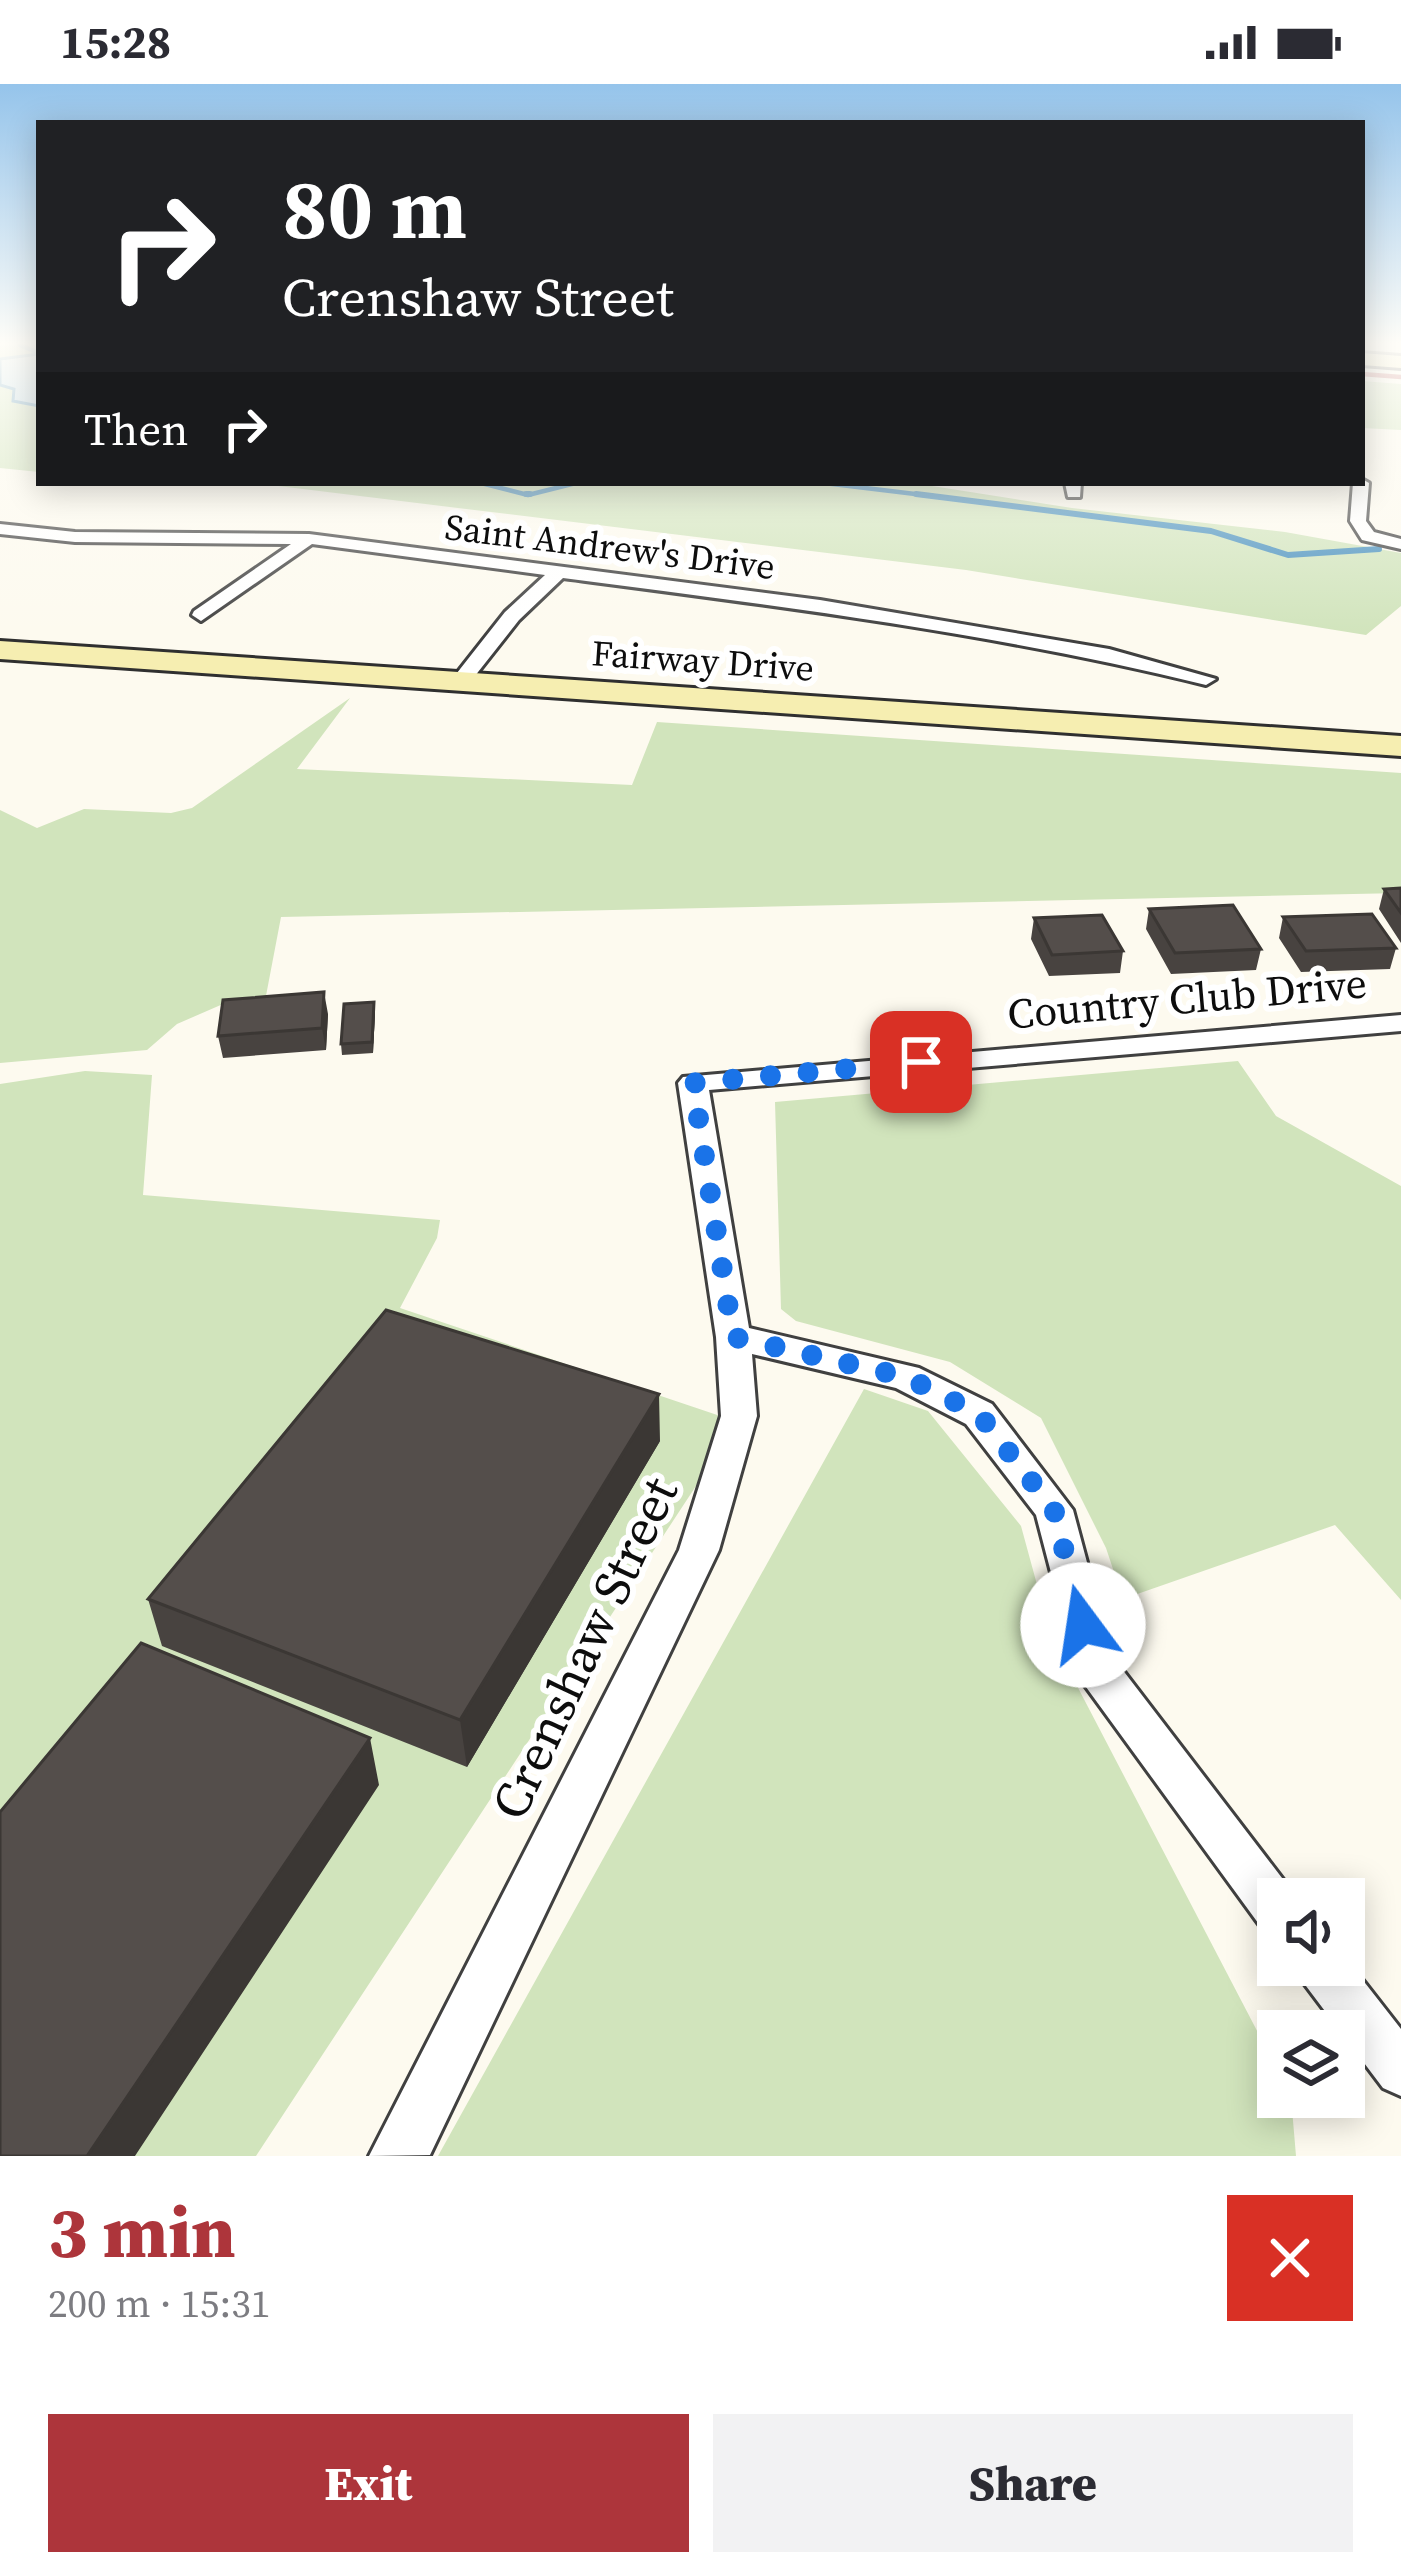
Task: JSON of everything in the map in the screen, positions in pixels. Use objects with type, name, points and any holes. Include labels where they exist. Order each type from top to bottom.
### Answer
[{"type":"main road","name":"Fairway Drive","points":[[0,650],[1401,746]]},
{"type":"street","points":[[1361,486],[1358,521],[1368,536],[1401,544]]},
{"type":"street","name":"Saint Andrew's Drive","points":[[0,529],[34,534],[309,539],[988,633],[1206,679]]},
{"type":"street","points":[[0,551],[34,534]]},
{"type":"street","points":[[201,615],[309,539]]},
{"type":"street","points":[[460,682],[512,616],[560,572]]},
{"type":"street","name":"Country Club Drive","points":[[693,1083],[1401,1023]]},
{"type":"street","name":"Crenshaw Street","points":[[396,2156],[411,2136],[699,1550],[739,1416],[733,1337],[693,1083]]},
{"type":"street","points":[[733,1337],[906,1377],[979,1414],[1054,1510],[1093,1663],[1257,1883]]},
{"type":"street","points":[[1335,1986],[1401,2071]]},
{"type":"green space","points":[[0,442],[36,442],[36,472],[0,468]]},
{"type":"green space","points":[[278,486],[932,486],[1072,508],[1285,532],[1401,553],[1401,606],[1366,635],[966,570]]},
{"type":"green space","points":[[350,698],[297,769],[632,785],[657,722],[1401,773],[1401,893],[281,917],[265,1001],[223,1004],[177,1024],[147,1050],[0,1063],[0,810],[37,828],[84,809],[171,813],[192,808]]},
{"type":"green space","points":[[1238,1061],[1276,1116],[1401,1186],[1401,1600],[1335,1525],[1123,1599],[1106,1548],[1041,1418],[950,1362],[796,1321],[781,1309],[775,1102]]},
{"type":"green space","points":[[85,1071],[152,1075],[143,1195],[440,1220],[437,1238],[400,1308],[738,1422],[256,2156],[0,2156],[0,1084]]},
{"type":"green space","points":[[864,1389],[928,1411],[1021,1526],[1051,1636],[1257,2031],[1257,2118],[1293,2118],[1296,2156],[438,2156]]},
{"type":"building","points":[[1401,888],[1401,913],[1384,889]]},
{"type":"building","points":[[1233,905],[1261,949],[1175,953],[1149,909]]},
{"type":"building","points":[[1372,914],[1396,948],[1306,951],[1283,917]]},
{"type":"building","points":[[1102,915],[1123,951],[1052,955],[1034,918]]},
{"type":"building","points":[[324,992],[322,1028],[218,1036],[223,1000]]},
{"type":"building","points":[[374,1002],[372,1042],[341,1044],[344,1004]]},
{"type":"building","points":[[386,1310],[659,1394],[460,1720],[148,1599]]},
{"type":"building","points":[[141,1643],[370,1738],[87,2156],[0,2156],[0,1812]]},
{"type":"waterway","points":[[493,486],[528,495],[564,486]]},
{"type":"waterway","points":[[849,486],[938,497]]},
{"type":"waterway","points":[[916,494],[938,497]]},
{"type":"waterway","points":[[938,497],[1211,531],[1288,555],[1379,549]]},
{"type":"route","points":[[921,1062],[693,1083],[733,1337],[906,1377],[979,1414],[1054,1510],[1083,1625]]}]
